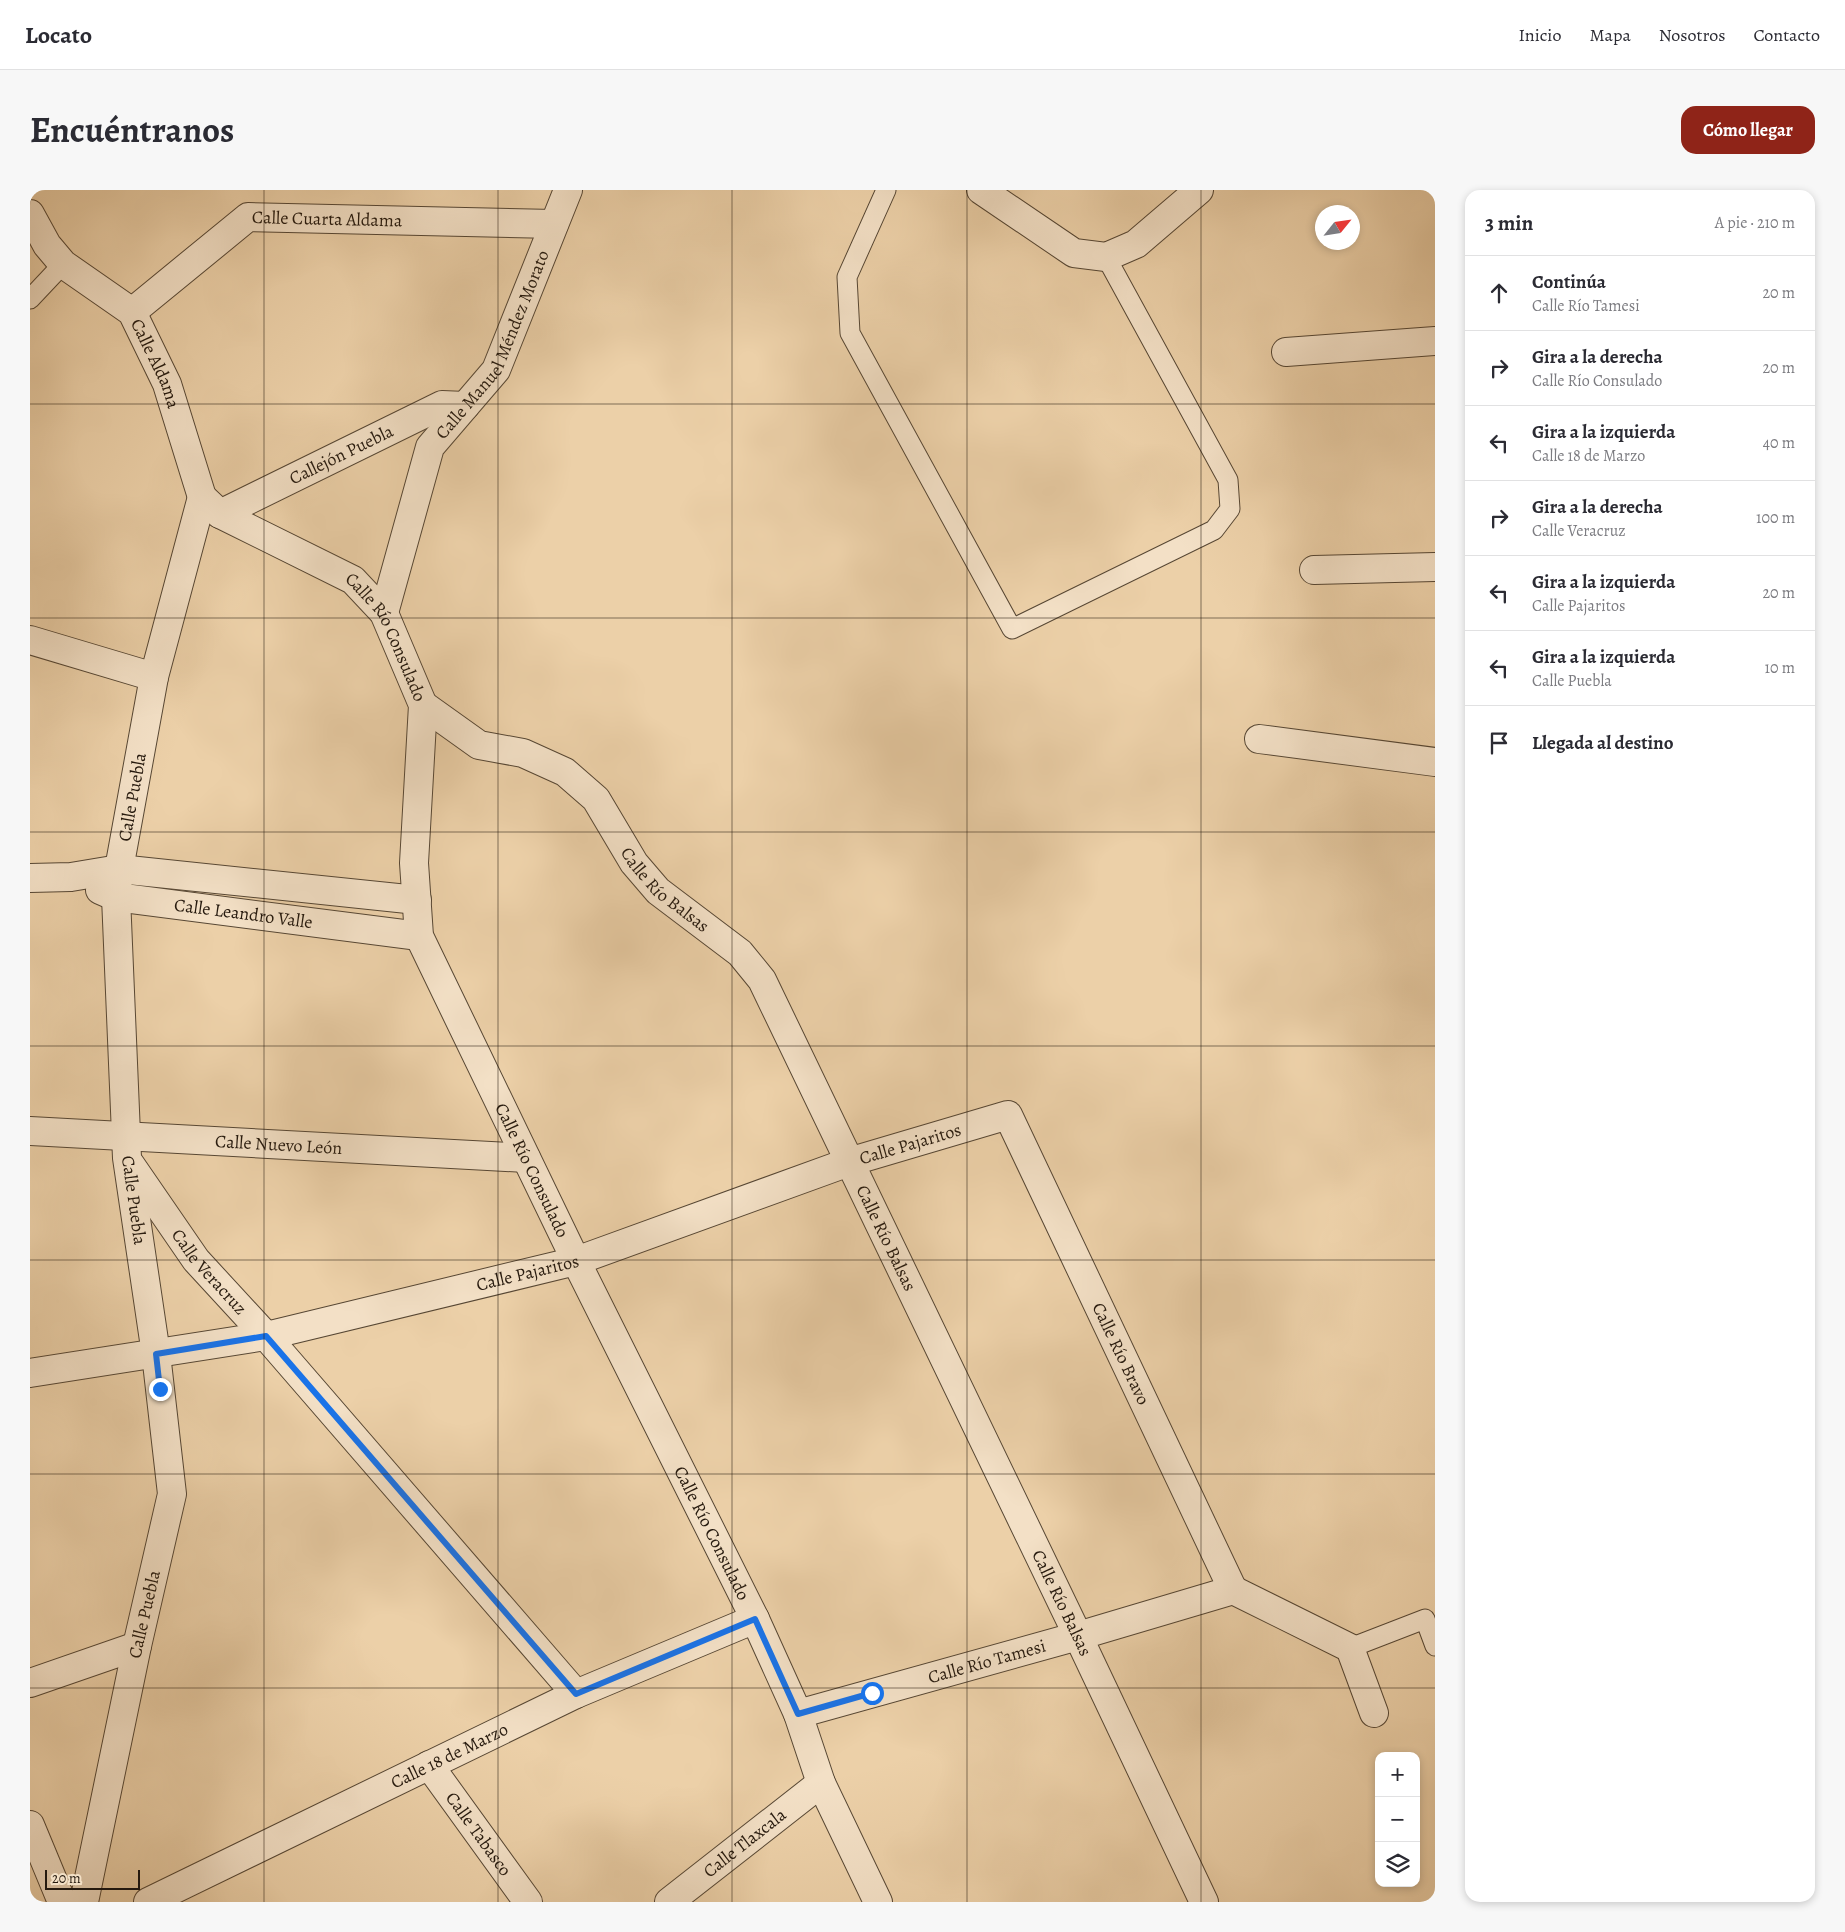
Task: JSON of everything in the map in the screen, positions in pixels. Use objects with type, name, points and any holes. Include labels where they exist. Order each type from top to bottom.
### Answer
[{"type":"street","name":"Calle Manuel Méndez Morato","points":[[384,613],[430,447],[496,370],[568,190]]},
{"type":"street","points":[[981,190],[1074,253],[1106,257],[1136,244],[1199,190]]},
{"type":"street","name":"Calle Aldama","points":[[30,214],[47,245],[63,264],[132,312],[168,384],[211,506]]},
{"type":"street","name":"Calle Cuarta Aldama","points":[[132,312],[248,217],[554,224]]},
{"type":"street","points":[[1286,352],[1435,341]]},
{"type":"street","name":"Callejón Puebla","points":[[211,506],[442,405],[465,406]]},
{"type":"street","name":"Calle Río Consulado","points":[[211,506],[353,580],[384,613],[423,705],[414,863],[419,936],[576,1261],[755,1619],[798,1714],[821,1783],[878,1902]]},
{"type":"street","name":"Calle Puebla","points":[[84,1902],[137,1646],[172,1494],[156,1354],[126,1147],[116,897],[119,869],[154,677],[211,506]]},
{"type":"street","points":[[1314,570],[1435,567]]},
{"type":"street","points":[[30,640],[154,677]]},
{"type":"street","name":"Calle Río Balsas","points":[[423,705],[479,745],[523,753],[565,772],[596,799],[634,863],[658,891],[740,953],[762,980],[1204,1902]]},
{"type":"street","points":[[1259,739],[1435,762]]},
{"type":"street","name":"Calle Leandro Valle","points":[[30,878],[71,877],[119,869],[417,900]]},
{"type":"street","name":"Calle Leandro Valle","points":[[71,877],[116,897],[419,936]]},
{"type":"street","name":"Calle Pajaritos","points":[[30,1373],[266,1336],[576,1261],[849,1162],[1008,1116]]},
{"type":"street","name":"Calle Río Bravo","points":[[1008,1116],[1233,1590]]},
{"type":"street","name":"Calle Nuevo León","points":[[30,1131],[126,1147],[526,1158]]},
{"type":"street","name":"Calle Veracruz","points":[[126,1147],[196,1260],[266,1336],[576,1694]]},
{"type":"street","points":[[1233,1590],[1350,1648],[1374,1713]]},
{"type":"street","name":"Calle Río Tamesi","points":[[798,1714],[1078,1636],[1233,1590]]},
{"type":"street","name":"Calle 18 de Marzo","points":[[148,1902],[576,1694],[755,1619]]},
{"type":"street","points":[[30,1684],[137,1646]]},
{"type":"street","name":"Calle Tabasco","points":[[429,1765],[528,1902]]},
{"type":"street","name":"Calle Tlaxcala","points":[[669,1902],[821,1783]]},
{"type":"street","points":[[30,1825],[62,1902]]},
{"type":"lane","points":[[886,190],[847,277],[850,333],[1012,629],[1214,530],[1230,509],[1228,480],[1106,257]]},
{"type":"lane","points":[[30,299],[63,264]]},
{"type":"lane","points":[[1350,1648],[1426,1619],[1435,1646]]},
{"type":"route","points":[[160,1389],[156,1354],[266,1336],[576,1694],[755,1619],[798,1714],[872,1693]]}]
